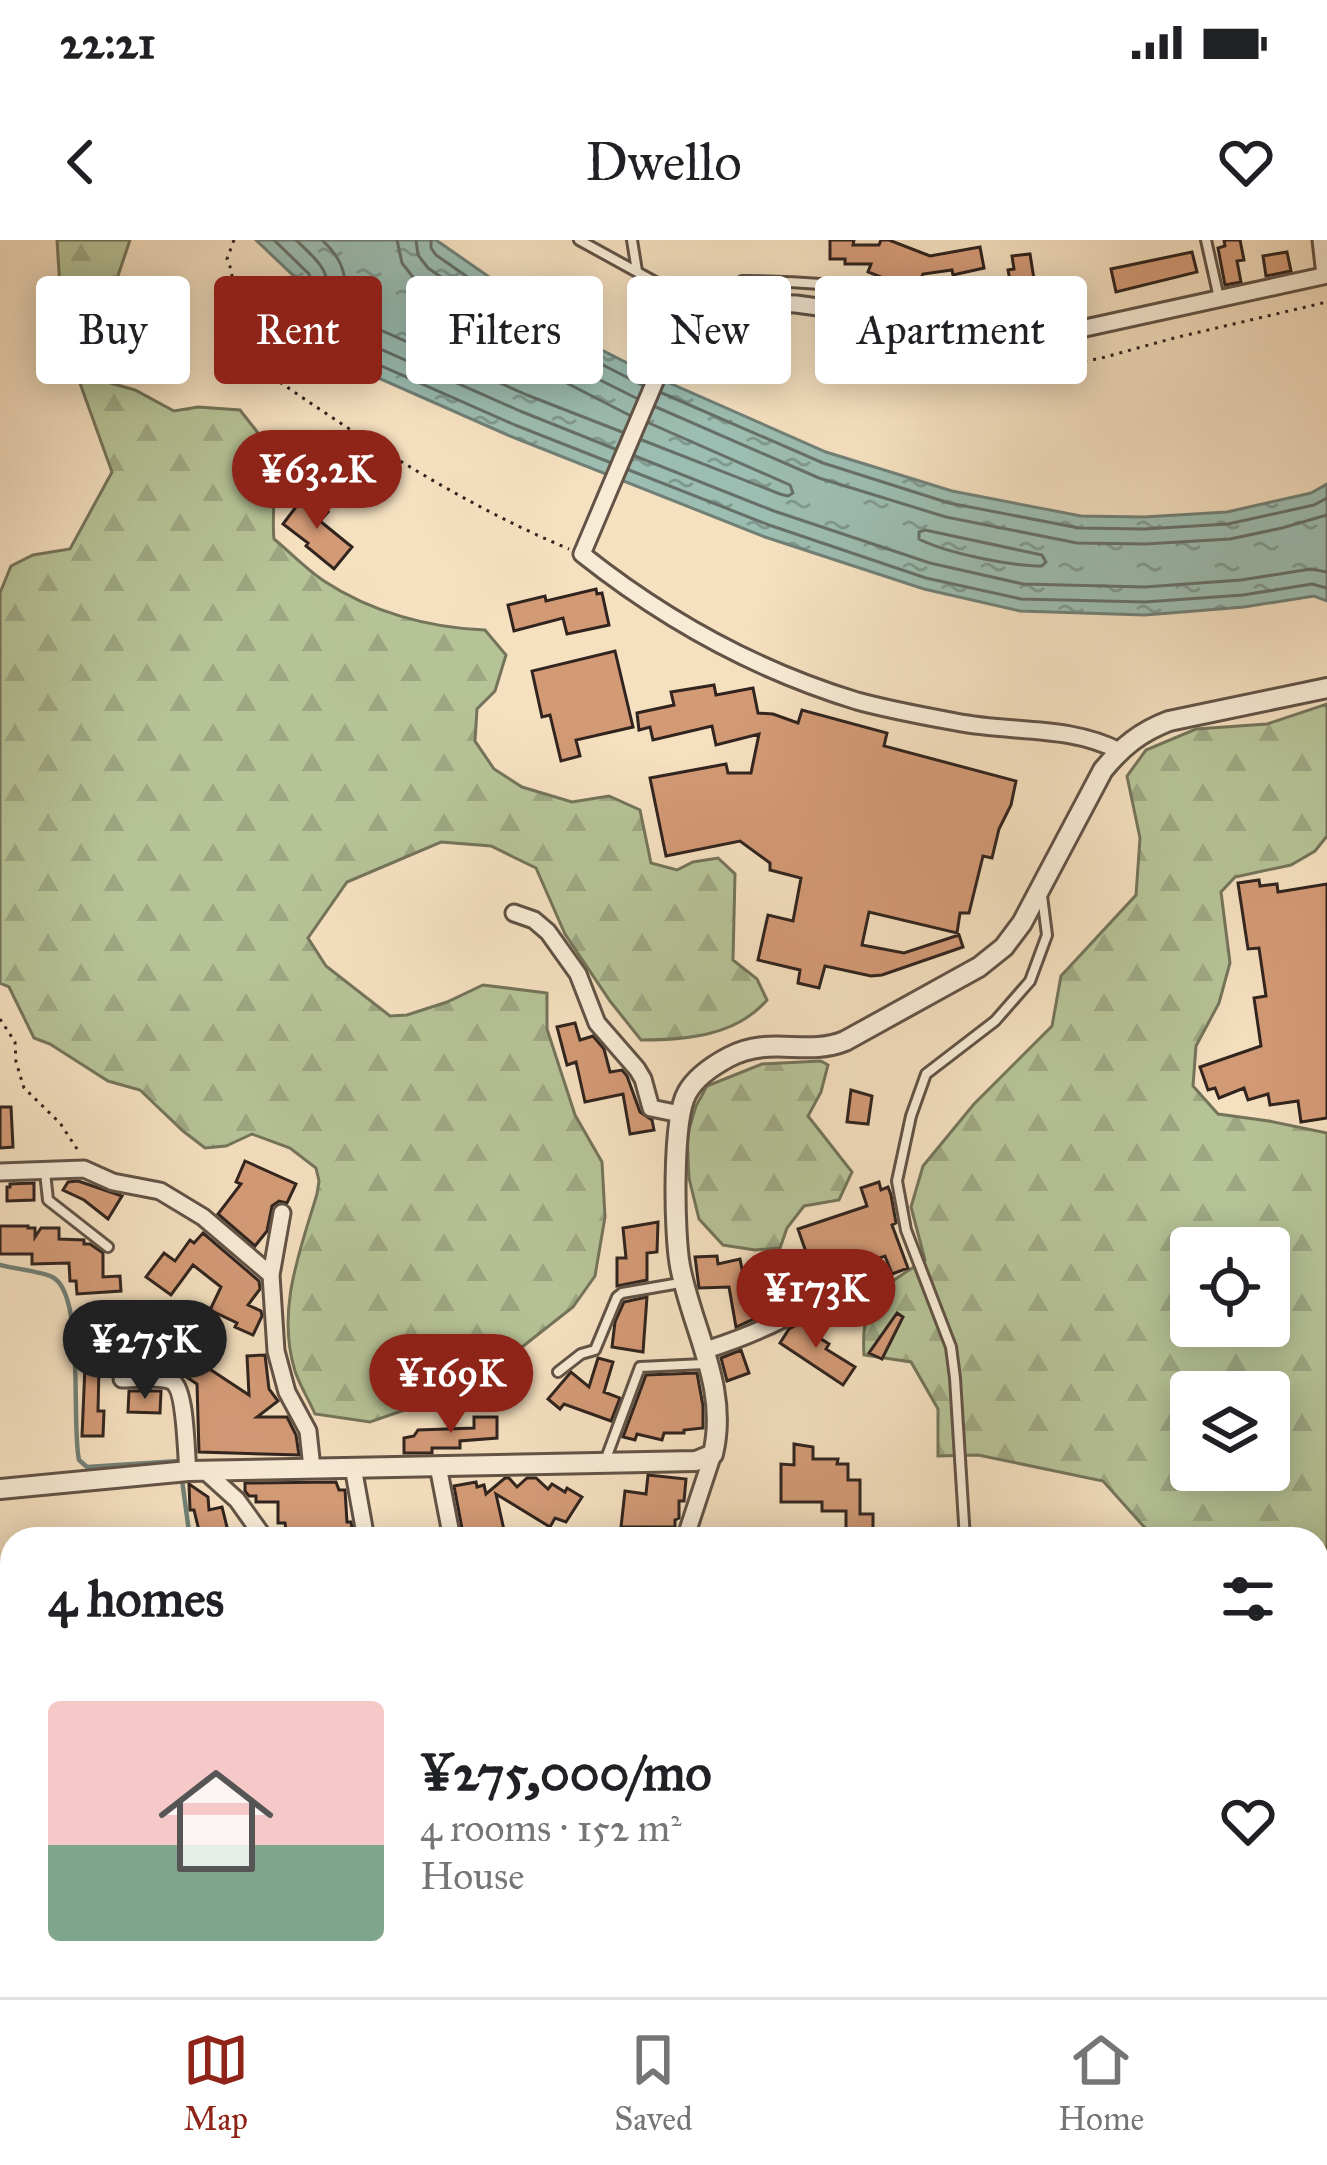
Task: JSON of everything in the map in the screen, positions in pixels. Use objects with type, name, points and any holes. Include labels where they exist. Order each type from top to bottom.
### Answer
[{"type":"street","points":[[1087,327],[1326,275],[1321,240]]},
{"type":"street","points":[[654,384],[582,554],[684,626],[785,676],[901,711],[1023,732],[1074,734],[1118,751]]},
{"type":"street","points":[[689,1527],[718,1418],[708,1357],[679,1258],[676,1145],[680,1114],[692,1085],[718,1063],[747,1048],[832,1046],[979,968],[1022,923],[1103,770],[1118,751],[1147,729],[1327,688]]},
{"type":"street","points":[[514,913],[534,920],[548,932],[578,974],[596,1023],[637,1069],[652,1108],[680,1114]]},
{"type":"street","points":[[0,1172],[84,1169],[113,1182],[160,1191],[182,1202],[271,1276]]},
{"type":"street","points":[[282,1213],[271,1276],[276,1351],[287,1392],[308,1430],[312,1468]]},
{"type":"street","points":[[708,1357],[801,1309],[839,1282]]},
{"type":"street","points":[[122,1378],[170,1380],[177,1385],[197,1471],[257,1527]]},
{"type":"street","points":[[0,1489],[197,1471],[696,1461],[712,1454]]},
{"type":"street","points":[[438,1466],[450,1527]]},
{"type":"street","points":[[353,1467],[364,1527]]},
{"type":"lane","points":[[579,240],[645,276]]},
{"type":"lane","points":[[632,240],[638,272]]},
{"type":"lane","points":[[1206,240],[1220,300]]},
{"type":"lane","points":[[964,1527],[951,1347],[906,1229],[897,1181],[926,1074],[995,1022],[1030,981],[1047,935],[1040,889]]},
{"type":"lane","points":[[45,1171],[48,1200],[108,1247]]},
{"type":"lane","points":[[559,1372],[581,1354],[595,1350],[617,1297],[684,1282]]},
{"type":"lane","points":[[605,1463],[640,1367],[708,1357]]},
{"type":"path","points":[[234,240],[227,259],[234,289],[215,331],[220,340],[443,487],[582,554]]},
{"type":"path","points":[[0,1019],[15,1042],[24,1088],[70,1135],[84,1169]]},
{"type":"green space","points":[[57,240],[130,240],[118,276],[59,276]]},
{"type":"green space","points":[[80,384],[114,384],[135,390],[174,411],[198,407],[240,410],[272,460],[274,539],[342,592],[422,622],[485,630],[506,655],[495,691],[477,709],[475,741],[494,769],[522,787],[572,802],[609,796],[640,810],[651,863],[677,870],[718,858],[735,874],[733,960],[757,979],[767,1000],[741,1021],[692,1037],[641,1040],[565,934],[536,868],[491,846],[441,842],[347,882],[308,938],[326,966],[390,1016],[447,1002],[483,985],[547,993],[547,1029],[575,1115],[602,1162],[605,1217],[595,1276],[573,1307],[471,1387],[370,1422],[315,1414],[297,1377],[290,1348],[289,1303],[317,1194],[316,1168],[290,1148],[252,1134],[226,1146],[205,1148],[140,1090],[108,1081],[34,1038],[9,987],[0,983],[0,593],[11,566],[33,555],[70,549],[112,472]]},
{"type":"green space","points":[[1327,704],[1327,836],[1315,851],[1291,865],[1235,877],[1221,892],[1230,963],[1219,1003],[1196,1046],[1193,1086],[1218,1114],[1327,1133],[1327,1527],[1144,1527],[1103,1481],[978,1455],[938,1456],[938,1409],[911,1362],[864,1355],[866,1320],[876,1296],[925,1260],[911,1207],[923,1166],[974,1104],[1052,1026],[1061,976],[1136,895],[1140,838],[1127,776],[1146,750],[1196,729],[1267,724]]},
{"type":"green space","points":[[821,1061],[828,1065],[808,1116],[852,1172],[839,1200],[804,1206],[787,1228],[780,1248],[723,1245],[699,1219],[689,1178],[687,1136],[696,1106],[707,1086],[762,1064]]},
{"type":"water","points":[[256,240],[436,240],[488,276],[406,276],[406,384],[603,384],[603,351],[627,363],[627,384],[672,384],[826,452],[952,491],[1081,516],[1227,512],[1311,493],[1327,484],[1327,601],[1314,596],[1145,615],[1020,611],[924,589],[765,537],[382,380],[382,276],[294,276]]},
{"type":"building","points":[[830,240],[879,245],[889,240],[930,256],[980,247],[984,268],[953,275],[952,270],[878,276],[868,272],[871,264],[830,259]]},
{"type":"building","points":[[1224,240],[1240,240],[1241,282],[1225,285],[1218,248],[1225,246]]},
{"type":"building","points":[[1192,252],[1197,272],[1116,292],[1111,269]]},
{"type":"building","points":[[1287,252],[1291,271],[1266,276],[1263,256]]},
{"type":"building","points":[[1030,254],[1034,276],[1009,276],[1008,270],[1014,269],[1012,256]]},
{"type":"building","points":[[305,495],[328,512],[320,521],[352,547],[334,569],[283,524]]},
{"type":"building","points":[[596,589],[597,594],[602,593],[609,625],[567,634],[563,618],[514,631],[508,605]]},
{"type":"building","points":[[615,651],[633,727],[576,740],[580,756],[561,761],[550,715],[542,717],[532,671]]},
{"type":"building","points":[[714,685],[716,695],[753,688],[758,713],[798,723],[802,710],[887,733],[884,746],[1016,781],[992,858],[983,856],[969,913],[960,913],[957,933],[869,912],[862,945],[904,953],[959,935],[963,947],[882,975],[825,966],[819,988],[798,983],[800,970],[758,960],[768,915],[793,921],[801,878],[770,870],[770,863],[740,841],[666,856],[650,778],[726,764],[728,773],[751,773],[759,734],[716,745],[712,726],[653,740],[650,727],[639,730],[637,713],[674,705],[671,692]]},
{"type":"building","points":[[1259,880],[1260,886],[1277,884],[1278,892],[1327,884],[1327,1118],[1301,1122],[1298,1101],[1270,1105],[1268,1094],[1248,1100],[1244,1088],[1219,1098],[1215,1088],[1208,1090],[1200,1067],[1261,1046],[1254,998],[1266,996],[1259,948],[1248,949],[1238,883]]},
{"type":"building","points":[[575,1023],[580,1040],[593,1036],[604,1049],[610,1072],[622,1070],[627,1076],[640,1112],[652,1120],[654,1130],[630,1134],[623,1094],[585,1102],[576,1062],[567,1065],[557,1027]]},
{"type":"building","points":[[851,1090],[872,1096],[868,1124],[847,1122]]},
{"type":"building","points":[[0,1107],[11,1107],[13,1147],[0,1148]]},
{"type":"building","points":[[245,1161],[296,1184],[287,1203],[272,1206],[267,1231],[255,1246],[218,1214],[241,1184],[236,1182]]},
{"type":"building","points":[[68,1182],[122,1196],[108,1219],[63,1190]]},
{"type":"building","points":[[879,1182],[881,1190],[888,1187],[891,1195],[896,1223],[892,1225],[908,1268],[892,1274],[885,1256],[812,1278],[771,1303],[778,1308],[736,1327],[729,1287],[699,1288],[695,1257],[717,1256],[718,1264],[740,1259],[744,1279],[761,1273],[763,1278],[806,1252],[798,1229],[867,1206],[861,1188]]},
{"type":"building","points":[[34,1183],[34,1200],[7,1201],[10,1184]]},
{"type":"building","points":[[658,1222],[657,1252],[647,1253],[647,1280],[617,1286],[617,1258],[626,1258],[623,1228]]},
{"type":"building","points":[[0,1226],[35,1228],[35,1237],[41,1228],[59,1228],[59,1239],[84,1240],[103,1253],[103,1277],[120,1276],[121,1291],[77,1294],[69,1263],[32,1264],[32,1254],[0,1254]]},
{"type":"building","points":[[203,1233],[259,1281],[260,1289],[248,1305],[262,1316],[253,1335],[210,1310],[221,1287],[193,1265],[171,1295],[146,1277],[164,1253],[175,1261],[190,1240],[194,1243]]},
{"type":"building","points":[[647,1297],[643,1352],[612,1347],[624,1302]]},
{"type":"building","points":[[897,1313],[903,1317],[882,1359],[869,1353]]},
{"type":"building","points":[[147,1317],[177,1322],[173,1348],[163,1346],[162,1366],[99,1367],[103,1436],[82,1436],[86,1343],[143,1345]]},
{"type":"building","points":[[808,1319],[821,1327],[815,1335],[829,1344],[826,1349],[855,1367],[843,1385],[780,1343],[789,1329]]},
{"type":"building","points":[[741,1350],[749,1373],[727,1381],[721,1358]]},
{"type":"building","points":[[265,1355],[269,1389],[278,1401],[257,1417],[287,1417],[299,1455],[199,1452],[197,1384],[182,1374],[193,1358],[249,1395],[247,1356]]},
{"type":"building","points":[[598,1358],[613,1362],[604,1392],[620,1398],[611,1421],[564,1404],[560,1409],[548,1399],[571,1372],[589,1387]]},
{"type":"building","points":[[697,1373],[703,1428],[664,1433],[662,1440],[637,1434],[635,1440],[623,1437],[646,1375]]},
{"type":"building","points":[[129,1391],[161,1391],[160,1413],[128,1412]]},
{"type":"building","points":[[474,1417],[497,1417],[497,1438],[460,1441],[460,1448],[432,1448],[432,1453],[404,1453],[404,1438],[418,1430],[474,1428]]},
{"type":"building","points":[[794,1444],[813,1447],[813,1459],[848,1464],[848,1480],[860,1480],[860,1514],[873,1514],[873,1527],[846,1527],[846,1511],[822,1511],[822,1502],[781,1502],[781,1464],[794,1465]]},
{"type":"building","points":[[648,1475],[686,1479],[675,1527],[621,1527],[625,1491],[646,1494]]},
{"type":"building","points":[[505,1478],[517,1487],[527,1478],[536,1478],[548,1489],[552,1484],[582,1497],[566,1522],[555,1518],[550,1527],[496,1494],[503,1527],[462,1527],[454,1486],[476,1482],[477,1487],[484,1485],[486,1494]]},
{"type":"building","points":[[336,1482],[339,1490],[345,1490],[347,1522],[352,1527],[286,1527],[278,1523],[278,1502],[256,1502],[256,1496],[245,1491],[245,1483]]},
{"type":"building","points":[[189,1484],[208,1497],[209,1510],[222,1507],[227,1527],[198,1527],[194,1510],[190,1510]]},
{"type":"waterway","points":[[0,1265],[49,1276],[64,1290],[73,1335],[79,1460],[87,1467],[179,1461],[180,1469]]},
{"type":"waterway","points":[[182,1480],[188,1527]]}]
